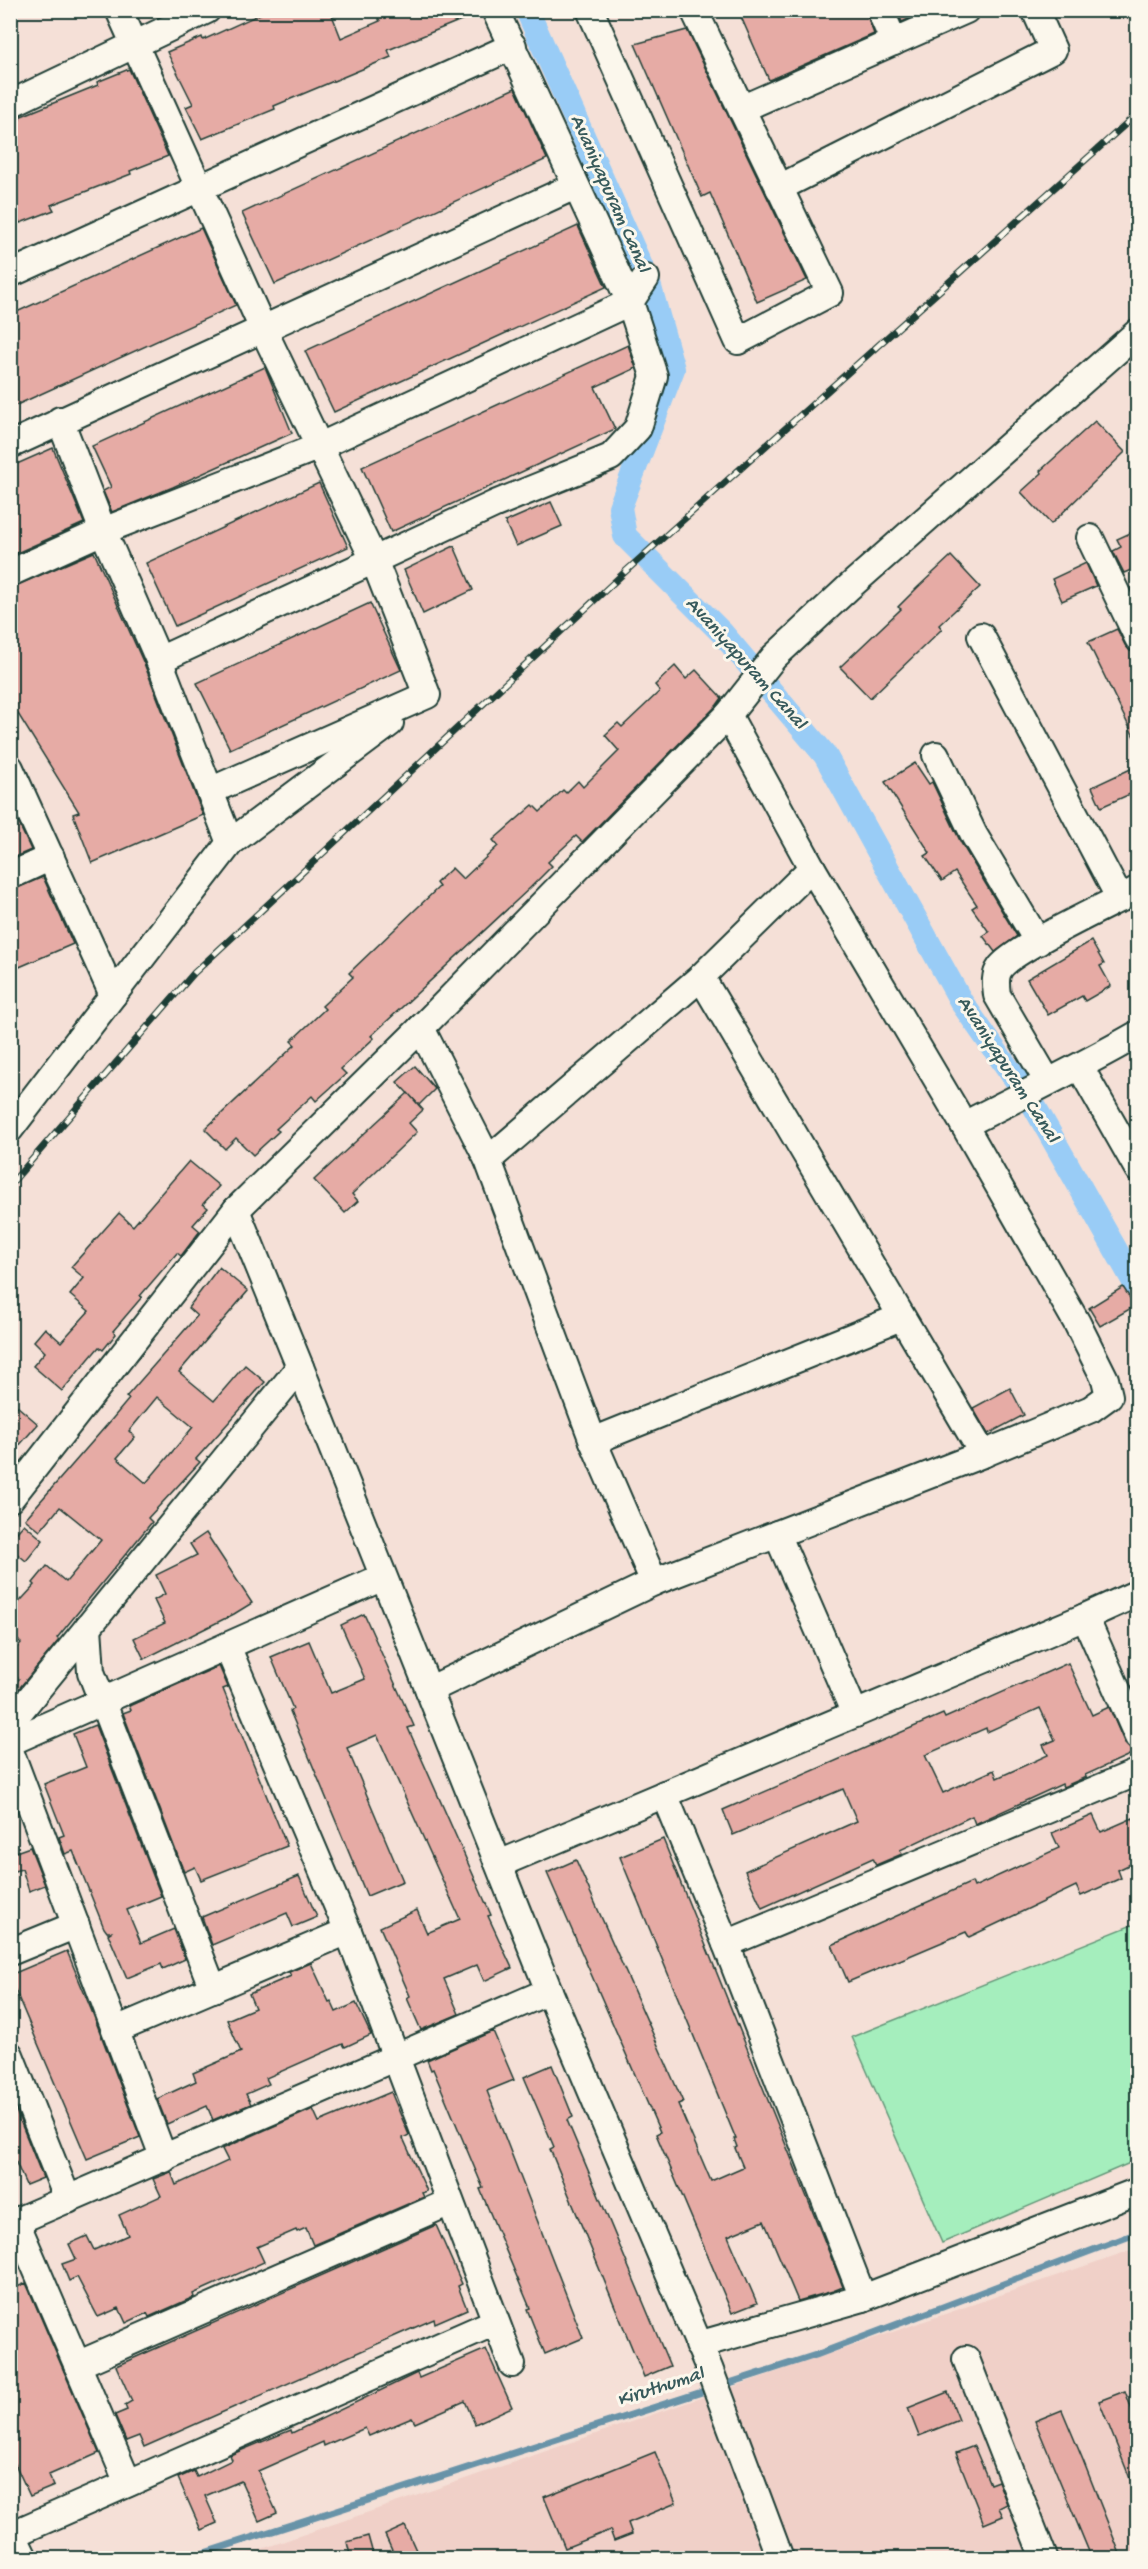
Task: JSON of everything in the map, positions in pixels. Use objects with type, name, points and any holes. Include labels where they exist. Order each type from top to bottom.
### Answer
[{"type":"street","points":[[119,10],[263,329],[374,560],[427,695]]},
{"type":"street","points":[[10,104],[136,46],[207,10]]},
{"type":"street","points":[[159,660],[495,504],[611,457],[638,428],[654,376],[630,302],[495,10]]},
{"type":"street","points":[[590,10],[738,340],[830,293],[694,10]]},
{"type":"street","points":[[880,10],[894,42]]},
{"type":"street","points":[[741,109],[966,10]]},
{"type":"street","points":[[779,188],[1053,50],[1035,10]]},
{"type":"street","points":[[10,274],[513,46]]},
{"type":"street","points":[[10,445],[60,420],[575,186]]},
{"type":"street","points":[[10,573],[102,531],[320,446],[630,302],[646,278]]},
{"type":"street","points":[[10,1499],[236,1210],[421,1028],[728,716],[774,657],[848,588],[1137,332]]},
{"type":"street","points":[[60,420],[102,531],[159,660],[230,843]]},
{"type":"street","points":[[1090,538],[1137,638]]},
{"type":"street","points":[[981,636],[1129,894],[1011,958],[1000,968],[995,979],[997,995],[1045,1083]]},
{"type":"street","points":[[210,791],[427,695]]},
{"type":"street","points":[[10,1129],[230,843],[427,695]]},
{"type":"street","points":[[429,1690],[654,1582],[983,1454],[1106,1400],[1109,1390],[1077,1323],[964,1125],[812,868],[728,716]]},
{"type":"street","points":[[936,755],[974,835],[1038,942]]},
{"type":"street","points":[[10,768],[114,995]]},
{"type":"street","points":[[10,876],[51,857]]},
{"type":"street","points":[[488,1160],[700,976],[812,868]]},
{"type":"street","points":[[700,976],[983,1454]]},
{"type":"street","points":[[421,1028],[488,1160],[593,1441],[654,1582]]},
{"type":"street","points":[[964,1125],[1080,1067],[1137,1034]]},
{"type":"street","points":[[1080,1067],[1137,1168]]},
{"type":"street","points":[[236,1210],[549,1991],[726,2410],[780,2559]]},
{"type":"street","points":[[593,1441],[901,1317]]},
{"type":"street","points":[[10,1723],[300,1366]]},
{"type":"street","points":[[777,1534],[855,1714]]},
{"type":"street","points":[[10,1742],[383,1577]]},
{"type":"street","points":[[499,1864],[1137,1593]]},
{"type":"street","points":[[1085,1617],[1137,1737]]},
{"type":"street","points":[[88,1627],[91,1672],[213,1989]]},
{"type":"street","points":[[227,1646],[348,1931],[512,2364]]},
{"type":"street","points":[[10,1751],[164,2159]]},
{"type":"street","points":[[726,1944],[1137,1772]]},
{"type":"street","points":[[664,1794],[726,1944],[863,2298]]},
{"type":"street","points":[[10,1952],[76,1925]]},
{"type":"street","points":[[116,2030],[348,1931]]},
{"type":"street","points":[[128,2483],[13,2223],[549,1991]]},
{"type":"street","points":[[10,2055],[69,2200]]},
{"type":"street","points":[[703,2356],[863,2298],[1137,2191]]},
{"type":"street","points":[[77,2365],[450,2202]]},
{"type":"street","points":[[24,2559],[12,2531],[128,2483],[495,2322]]},
{"type":"street","points":[[966,2359],[1044,2559]]},
{"type":"shaded area","points":[[1137,2248],[1137,2558],[235,2558]]},
{"type":"green space","points":[[1137,1923],[1137,2160],[942,2243],[852,2037]]},
{"type":"building","points":[[269,10],[330,10],[341,38],[380,21],[377,16],[389,10],[481,12],[388,50],[391,57],[202,139],[186,107],[193,104],[167,52],[202,37],[203,40]]},
{"type":"building","points":[[738,10],[865,10],[874,34],[769,80]]},
{"type":"building","points":[[897,10],[928,10],[902,22]]},
{"type":"building","points":[[687,30],[807,280],[757,302],[710,193],[702,197],[635,44]]},
{"type":"building","points":[[129,69],[168,156],[130,171],[131,174],[51,205],[54,210],[20,223],[19,221],[10,224],[10,123]]},
{"type":"building","points":[[515,88],[547,159],[275,284],[242,213]]},
{"type":"building","points":[[578,226],[606,287],[334,412],[305,351]]},
{"type":"building","points":[[201,228],[236,305],[10,408],[10,315]]},
{"type":"building","points":[[628,345],[636,368],[595,387],[615,429],[391,532],[362,467]]},
{"type":"building","points":[[265,367],[292,433],[112,512],[103,491],[111,487],[92,446]]},
{"type":"building","points":[[1095,421],[1125,452],[1051,524],[1021,492],[1042,473],[1040,471]]},
{"type":"building","points":[[53,448],[84,523],[10,556],[10,467]]},
{"type":"building","points":[[319,483],[348,547],[175,626],[146,563]]},
{"type":"building","points":[[551,502],[562,526],[516,546],[505,522]]},
{"type":"building","points":[[1137,530],[1137,584],[1131,570],[1124,573],[1113,551],[1121,547],[1117,539]]},
{"type":"building","points":[[454,546],[473,590],[423,614],[404,570]]},
{"type":"building","points":[[94,552],[145,666],[203,815],[92,863],[73,814],[79,812],[10,701],[10,588]]},
{"type":"building","points":[[951,556],[980,587],[939,625],[942,629],[870,698],[840,667],[901,609],[898,607]]},
{"type":"building","points":[[1086,563],[1096,586],[1062,601],[1052,579]]},
{"type":"building","points":[[370,603],[401,670],[230,749],[197,683]]},
{"type":"building","points":[[1117,629],[1130,651],[1137,653],[1137,743],[1088,642]]},
{"type":"building","points":[[675,666],[686,679],[696,670],[722,698],[717,705],[582,842],[576,836],[548,862],[552,866],[530,888],[371,1036],[374,1038],[341,1069],[346,1074],[316,1101],[312,1096],[276,1129],[279,1131],[253,1155],[236,1138],[225,1149],[205,1129],[295,1045],[291,1041],[325,1009],[322,1006],[353,977],[349,973],[439,887],[436,883],[452,868],[463,879],[498,846],[493,840],[533,805],[540,812],[563,790],[566,793],[578,781],[583,787],[619,751],[605,735],[618,723],[622,727],[660,691],[655,685]]},
{"type":"building","points":[[915,763],[929,784],[932,782],[961,843],[1017,936],[995,952],[983,936],[989,932],[972,908],[977,905],[955,872],[942,881],[925,856],[930,853],[885,782]]},
{"type":"building","points":[[1137,766],[1137,791],[1101,807],[1092,787]]},
{"type":"building","points":[[10,805],[31,850],[10,859]]},
{"type":"building","points":[[43,877],[73,944],[10,971],[10,891]]},
{"type":"building","points":[[1091,941],[1104,964],[1100,966],[1111,986],[1085,1001],[1082,996],[1048,1015],[1027,979]]},
{"type":"building","points":[[415,1066],[435,1089],[419,1105],[397,1082]]},
{"type":"building","points":[[408,1093],[423,1110],[409,1123],[417,1132],[352,1194],[358,1201],[345,1213],[314,1180]]},
{"type":"building","points":[[189,1161],[219,1186],[203,1204],[208,1208],[193,1225],[200,1231],[181,1256],[177,1253],[140,1296],[142,1297],[113,1331],[116,1334],[103,1350],[99,1347],[62,1391],[33,1366],[45,1352],[34,1341],[45,1328],[61,1342],[89,1311],[70,1295],[84,1278],[71,1267],[119,1213],[133,1226]]},
{"type":"building","points":[[219,1267],[248,1291],[179,1372],[214,1401],[245,1365],[265,1382],[196,1459],[200,1462],[148,1518],[152,1522],[12,1697],[10,1688],[19,1679],[10,1671],[10,1655],[21,1643],[10,1633],[10,1612],[35,1585],[33,1583],[47,1566],[66,1582],[101,1540],[60,1507],[40,1531],[25,1519],[113,1418],[129,1399],[126,1397],[197,1316],[188,1308]],"holes":[[[157,1397],[193,1427],[146,1483],[117,1458],[135,1437],[129,1431]]]},
{"type":"building","points":[[1123,1287],[1135,1306],[1100,1326],[1089,1308]]},
{"type":"building","points":[[1010,1388],[1024,1415],[988,1434],[973,1408]]},
{"type":"building","points":[[10,1400],[38,1424],[10,1456]]},
{"type":"building","points":[[24,1524],[43,1540],[26,1561],[10,1548],[10,1540]]},
{"type":"building","points":[[206,1533],[252,1603],[144,1659],[134,1638],[165,1623],[154,1600],[165,1594],[156,1575],[197,1555],[190,1544]]},
{"type":"building","points":[[364,1614],[414,1726],[408,1728],[491,1915],[488,1916],[512,1968],[484,1981],[477,1965],[444,1979],[459,2014],[421,2030],[407,1998],[410,1996],[380,1927],[417,1910],[427,1933],[460,1919],[377,1735],[347,1748],[403,1881],[367,1896],[290,1711],[293,1709],[271,1657],[309,1641],[331,1693],[365,1679],[341,1625]]},
{"type":"building","points":[[1068,1663],[1092,1715],[1109,1707],[1125,1744],[1136,1752],[1085,1775],[1086,1777],[1063,1787],[1062,1784],[975,1824],[972,1816],[900,1850],[902,1854],[876,1865],[873,1858],[762,1908],[745,1871],[857,1821],[843,1789],[733,1835],[723,1810],[943,1714],[945,1718]],"holes":[[[1040,1708],[1055,1740],[1043,1745],[1048,1755],[997,1778],[994,1770],[943,1793],[925,1755],[986,1728],[987,1732]]]},
{"type":"building","points":[[219,1666],[228,1687],[223,1689],[287,1846],[201,1880],[195,1867],[184,1872],[123,1713],[131,1710],[129,1706]]},
{"type":"building","points":[[95,1725],[161,1896],[127,1910],[141,1943],[174,1929],[185,1959],[163,1969],[161,1964],[127,1978],[108,1934],[111,1932],[107,1932],[104,1928],[73,1851],[65,1854],[59,1837],[64,1835],[44,1784],[86,1767],[73,1734]]},
{"type":"building","points":[[1093,1815],[1101,1832],[1133,1818],[1137,1828],[1137,1861],[1118,1870],[1121,1878],[1081,1896],[1076,1886],[969,1937],[966,1932],[848,1982],[832,1945],[972,1882],[974,1887],[1059,1848],[1052,1833]]},
{"type":"building","points":[[663,1839],[843,2287],[833,2291],[798,2301],[764,2221],[728,2236],[757,2303],[732,2313],[656,2134],[660,2132],[547,1873],[576,1860],[683,2102],[678,2104],[711,2181],[743,2167],[735,2148],[737,2147],[734,2139],[736,2139],[620,1857]]},
{"type":"building","points":[[30,1847],[45,1885],[29,1891],[22,1869],[10,1872],[10,1854]]},
{"type":"building","points":[[299,1876],[317,1917],[293,1927],[287,1913],[212,1945],[202,1917]]},
{"type":"building","points":[[67,1951],[140,2137],[87,2159],[10,1978],[10,1975]]},
{"type":"building","points":[[311,1963],[336,2012],[356,2003],[371,2035],[345,2047],[343,2044],[266,2078],[269,2084],[246,2094],[251,2104],[213,2120],[207,2106],[167,2124],[157,2099],[196,2081],[193,2073],[241,2052],[227,2020],[255,2008],[249,1994],[291,1976],[289,1972]]},
{"type":"building","points":[[493,2031],[514,2080],[487,2091],[583,2338],[545,2354],[527,2309],[530,2308],[480,2189],[483,2188],[433,2069],[431,2070],[427,2060]]},
{"type":"building","points":[[552,2065],[573,2117],[567,2120],[670,2366],[644,2377],[550,2149],[554,2147],[524,2077]]},
{"type":"building","points":[[391,2092],[409,2135],[403,2138],[427,2191],[422,2193],[424,2197],[313,2245],[306,2228],[297,2232],[296,2230],[257,2247],[264,2262],[149,2317],[147,2313],[126,2323],[119,2308],[98,2317],[77,2277],[69,2281],[62,2264],[76,2259],[69,2244],[87,2236],[94,2250],[128,2235],[119,2215],[161,2196],[153,2179],[171,2172],[176,2185],[228,2161],[222,2149],[313,2109],[319,2122]]},
{"type":"building","points":[[11,2098],[43,2178],[26,2185],[10,2149]]},
{"type":"building","points":[[436,2225],[462,2284],[458,2286],[467,2309],[435,2323],[434,2319],[144,2447],[139,2436],[126,2441],[115,2415],[127,2410],[125,2405],[132,2401],[116,2366]]},
{"type":"building","points":[[26,2283],[99,2453],[49,2475],[54,2486],[30,2496],[10,2453],[10,2290]]},
{"type":"building","points":[[486,2349],[512,2407],[475,2424],[465,2401],[415,2423],[412,2418],[369,2436],[365,2428],[324,2446],[323,2442],[258,2471],[277,2513],[259,2521],[241,2481],[205,2496],[217,2523],[201,2530],[178,2478],[194,2471],[197,2477],[232,2460],[230,2455],[291,2430],[292,2433],[417,2373],[419,2378]]},
{"type":"building","points":[[1125,2391],[1137,2423],[1137,2496],[1099,2401]]},
{"type":"building","points":[[948,2392],[959,2420],[919,2436],[908,2408]]},
{"type":"building","points":[[1062,2410],[1122,2559],[1092,2559],[1035,2421]]},
{"type":"building","points":[[974,2446],[990,2484],[998,2481],[1007,2504],[999,2508],[1003,2516],[984,2524],[956,2453]]},
{"type":"building","points":[[655,2452],[676,2503],[628,2523],[632,2534],[614,2541],[610,2530],[565,2548],[544,2497]]},
{"type":"building","points":[[405,2526],[420,2559],[396,2559],[385,2535]]},
{"type":"building","points":[[368,2536],[373,2554],[351,2559],[347,2542]]},
{"type":"waterway","name":"Avaniyapuram Canal","points":[[527,10],[649,284],[673,369],[620,507],[625,536],[722,633],[825,755],[962,1003],[1033,1104],[1138,1289]]},
{"type":"waterway","name":"Kiruthumal","points":[[189,2558],[816,2355],[1138,2233]]},
{"type":"railway","points":[[10,1185],[194,973],[626,571],[1138,113]]}]
